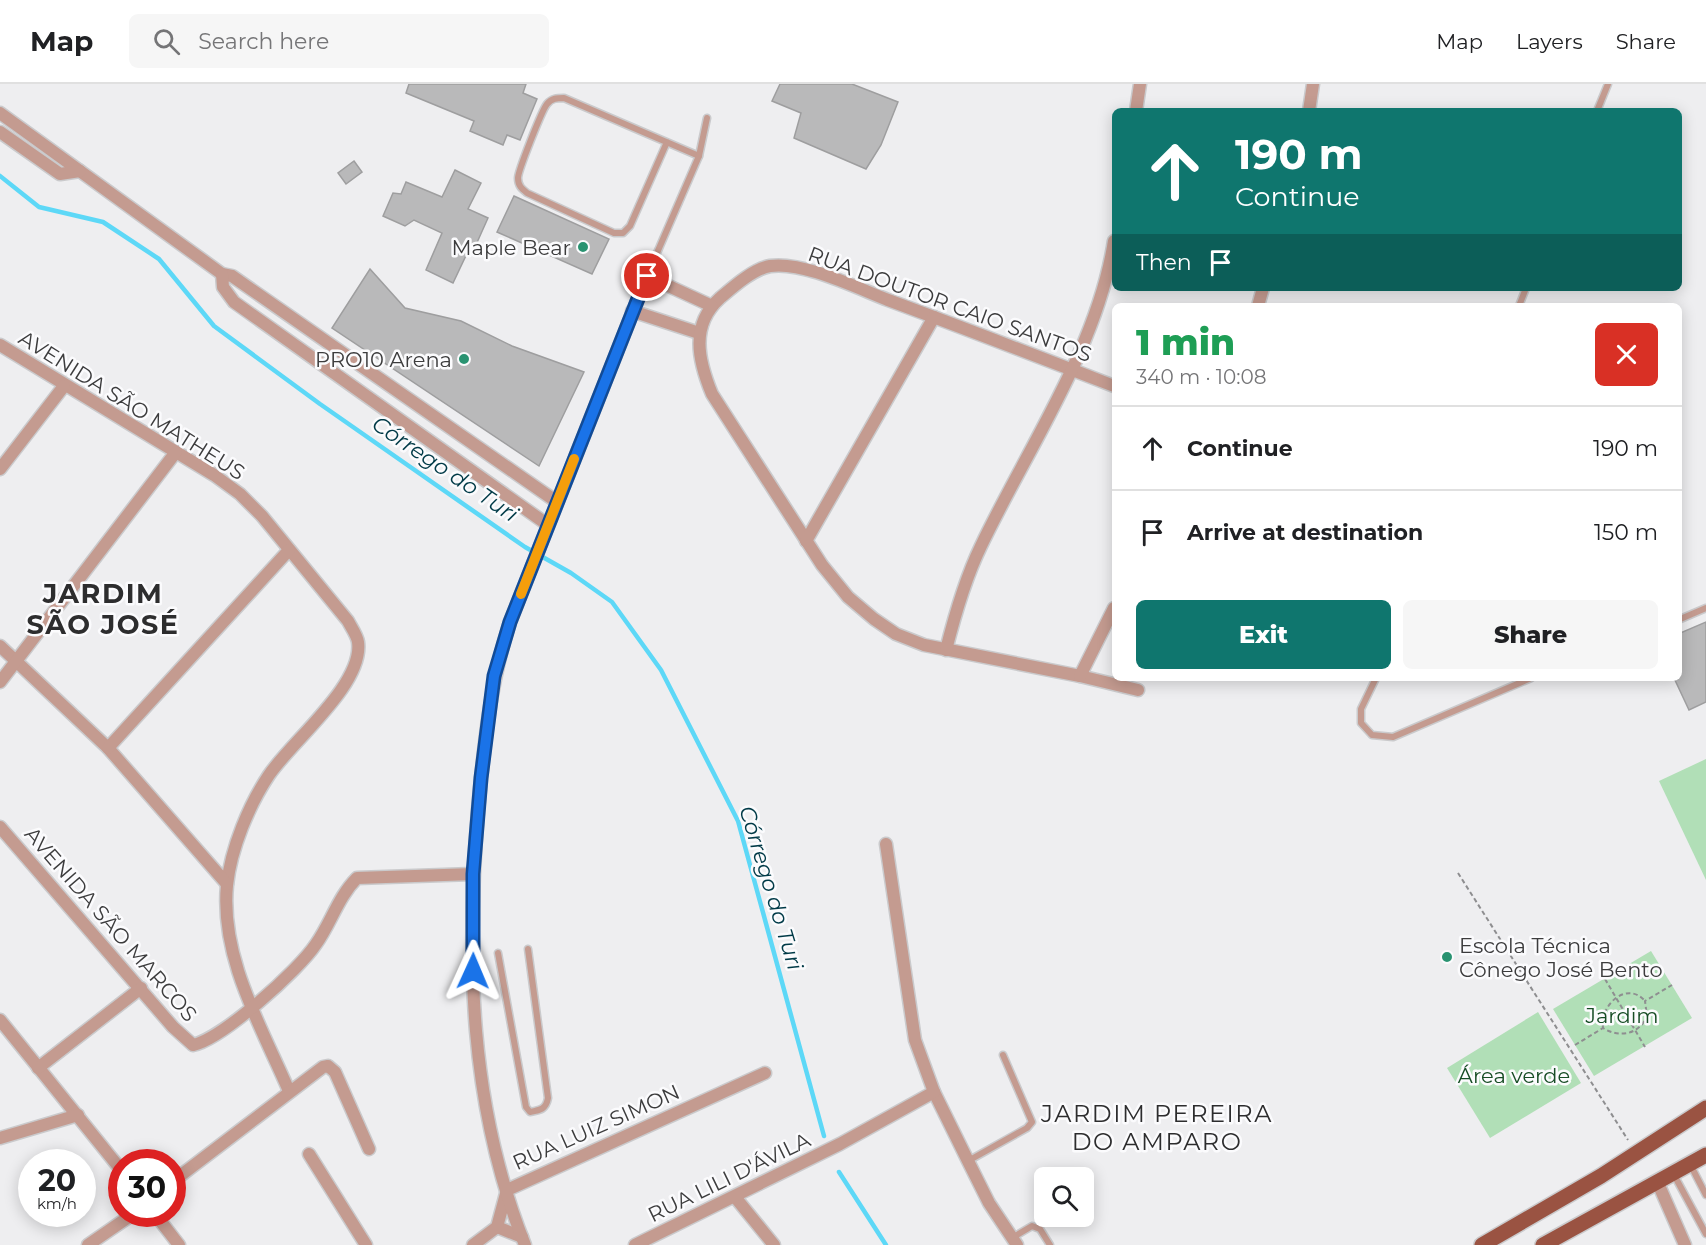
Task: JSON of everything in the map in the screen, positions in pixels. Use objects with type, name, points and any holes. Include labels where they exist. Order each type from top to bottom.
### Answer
[{"type":"main road","points":[[1482,1245],[1499,1240],[1706,1108]]},
{"type":"main road","points":[[1543,1245],[1706,1155]]},
{"type":"street","points":[[1136,108],[1140,84]]},
{"type":"street","points":[[1309,108],[1313,84]]},
{"type":"street","points":[[0,113],[222,274],[232,276],[557,502]]},
{"type":"street","points":[[0,132],[60,174],[80,171]]},
{"type":"street","points":[[946,650],[957,607],[980,547],[1071,369],[1091,324],[1112,248]]},
{"type":"street","name":"RUA DOUTOR CAIO SANTOS","points":[[712,306],[751,275],[768,266],[785,266],[810,272],[934,317],[1112,385]]},
{"type":"street","points":[[222,274],[223,287],[234,302],[548,525]]},
{"type":"street","points":[[524,1241],[494,1153],[473,1022],[473,874],[494,676],[510,622],[647,276],[712,306],[699,333],[700,365],[712,394],[806,541],[848,597],[874,619],[915,641],[946,650],[1080,676],[1138,690]]},
{"type":"street","points":[[632,311],[699,333]]},
{"type":"street","points":[[806,541],[934,317]]},
{"type":"street","name":"AVENIDA SÃO MATHEUS","points":[[0,345],[176,452],[240,494],[348,621],[358,642],[355,666],[345,687],[288,749],[268,777],[237,845],[227,884],[229,943],[252,1006],[289,1091]]},
{"type":"street","points":[[0,469],[64,386]]},
{"type":"street","points":[[0,682],[176,452]]},
{"type":"street","points":[[108,748],[289,550]]},
{"type":"street","points":[[1080,676],[1112,612]]},
{"type":"street","points":[[0,646],[108,748],[227,884]]},
{"type":"street","name":"AVENIDA SÃO MARCOS","points":[[0,827],[183,1038],[193,1045],[215,1036],[252,1006]]},
{"type":"street","points":[[886,844],[915,1040],[934,1092],[968,1161],[989,1203],[1015,1241]]},
{"type":"street","points":[[252,1006],[308,957],[347,887],[357,878],[473,874]]},
{"type":"street","points":[[38,1068],[141,988]]},
{"type":"street","points":[[0,1020],[108,1153]]},
{"type":"street","points":[[186,1171],[289,1091],[319,1069],[328,1066],[335,1072],[369,1149]]},
{"type":"street","name":"RUA LUIZ SIMON","points":[[496,1227],[507,1190],[765,1073]]},
{"type":"street","name":"RUA LILI D'ÁVILA","points":[[635,1245],[840,1144],[934,1092]]},
{"type":"street","points":[[0,1138],[78,1115]]},
{"type":"street","points":[[309,1154],[366,1245]]},
{"type":"street","points":[[1657,1180],[1685,1245]]},
{"type":"street","points":[[735,1197],[774,1245]]},
{"type":"street","points":[[88,1245],[114,1227]]},
{"type":"street","points":[[165,1227],[179,1245]]},
{"type":"street","points":[[473,1245],[496,1227],[524,1241]]},
{"type":"lane","points":[[1598,108],[1608,84]]},
{"type":"lane","points":[[667,142],[630,226],[623,233],[614,233],[527,194],[519,186],[518,177],[525,155],[546,105],[554,98],[564,98],[667,142],[699,156]]},
{"type":"lane","points":[[647,276],[699,156],[707,118]]},
{"type":"lane","points":[[1682,618],[1706,608]]},
{"type":"lane","points":[[1375,681],[1361,710],[1361,723],[1372,735],[1394,737],[1524,681]]},
{"type":"lane","points":[[498,953],[526,1107],[530,1112],[541,1110],[548,1098],[528,949]]},
{"type":"lane","points":[[968,1161],[1027,1128],[1032,1122],[1003,1055]]},
{"type":"lane","points":[[1689,1164],[1706,1195]]},
{"type":"lane","points":[[1673,1172],[1706,1234]]},
{"type":"lane","points":[[1015,1241],[1029,1227],[1037,1227],[1050,1245]]},
{"type":"path","points":[[1458,873],[1636,1153]]},
{"type":"path","points":[[1605,979],[1645,1047]]},
{"type":"path","points":[[1645,1001],[1672,985]]},
{"type":"path","points":[[1637,995],[1645,1001],[1647,1016],[1635,1030],[1618,1034],[1603,1028],[1603,1012],[1607,1005],[1616,998],[1637,995]]},
{"type":"path","points":[[1575,1045],[1603,1028]]},
{"type":"green space","points":[[1706,759],[1706,880],[1659,781]]},
{"type":"green space","name":"Jardim","points":[[1651,951],[1692,1018],[1594,1076],[1553,1009]]},
{"type":"green space","name":"Área verde","points":[[1538,1012],[1581,1083],[1490,1138],[1447,1068]]},
{"type":"building","points":[[409,84],[526,84],[523,93],[537,99],[520,140],[507,135],[503,145],[470,131],[474,121],[406,93]]},
{"type":"building","points":[[780,84],[852,84],[898,102],[881,145],[866,169],[794,138],[801,113],[772,101]]},
{"type":"building","points":[[354,161],[362,172],[346,184],[338,173]]},
{"type":"building","points":[[455,170],[481,183],[468,209],[488,218],[475,247],[471,245],[453,283],[426,270],[442,233],[414,220],[405,226],[383,216],[393,193],[401,194],[406,182],[442,197]]},
{"type":"building","points":[[514,196],[609,239],[592,274],[497,232]]},
{"type":"building","name":"PRO10 Arena","points":[[370,269],[405,308],[461,321],[512,346],[584,372],[539,466],[332,328]]},
{"type":"building","points":[[1706,622],[1706,702],[1689,710],[1675,681],[1682,681],[1682,632]]},
{"type":"waterway","name":"Córrego do Turi","points":[[0,176],[39,207],[103,222],[159,259],[214,326],[320,404],[525,547],[571,573],[612,602],[661,670],[738,821],[824,1136]]},
{"type":"waterway","name":"Córrego do Turi","points":[[839,1172],[886,1245]]},
{"type":"slow traffic","points":[[521,594],[574,459]]},
{"type":"place","name":"Maple Bear","points":[[583,247]]},
{"type":"place","name":"PRO10 Arena","points":[[464,359]]},
{"type":"place","name":"Escola Técnica Cônego José Bento","points":[[1447,957]]},
{"type":"district","name":"JARDIM SÃO JOSÉ","points":[[103,608]]},
{"type":"district","name":"JARDIM PEREIRA DO AMPARO","points":[[1157,1127]]},
{"type":"route","points":[[473,971],[473,874],[481,778],[494,676],[501,648],[647,276]]}]
